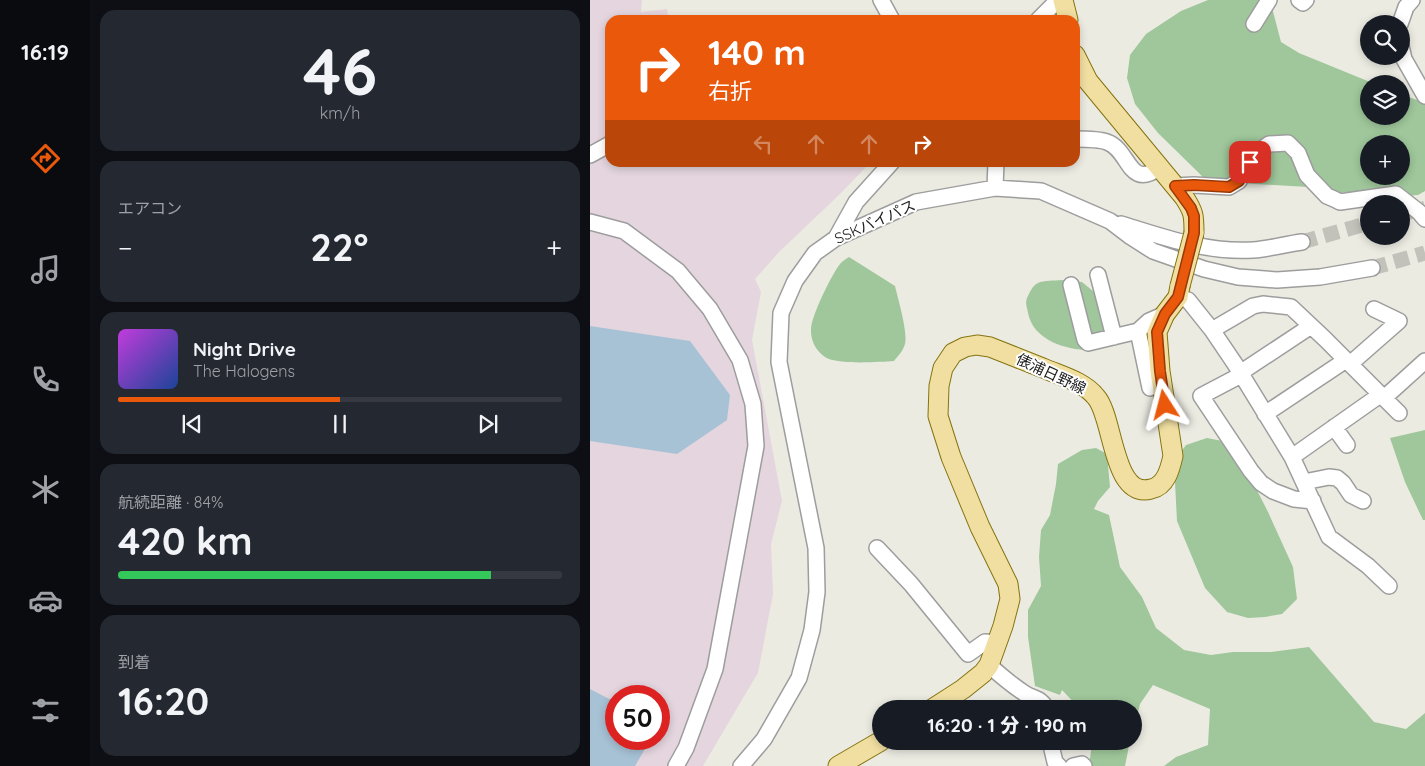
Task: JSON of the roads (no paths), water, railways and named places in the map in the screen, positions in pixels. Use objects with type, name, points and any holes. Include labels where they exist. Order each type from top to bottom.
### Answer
[{"type":"main road","points":[[1063,0],[1067,15]]},
{"type":"main road","name":"俵浦日野線","points":[[946,700],[983,674],[989,665],[1003,626],[1010,599],[1008,584],[980,527],[954,466],[938,416],[939,386],[943,368],[953,354],[965,347],[977,345],[990,347],[1069,378],[1086,387],[1103,407],[1124,478],[1134,488],[1154,489],[1164,481],[1170,470],[1173,456],[1160,371],[1157,332],[1165,314],[1179,292],[1194,233],[1194,216],[1191,208],[1175,186],[1088,81],[1080,65]]},
{"type":"main road","points":[[838,766],[872,746]]},
{"type":"street","points":[[881,0],[889,15]]},
{"type":"street","points":[[1043,15],[1058,0]]},
{"type":"street","points":[[1299,0],[1303,3],[1306,0]]},
{"type":"street","points":[[1403,15],[1406,7],[1412,0]]},
{"type":"street","points":[[1407,65],[1425,96]]},
{"type":"street","points":[[1080,139],[1107,142],[1119,150],[1131,169],[1141,174],[1151,174],[1159,168]]},
{"type":"street","points":[[1175,186],[1229,187],[1239,181],[1258,152],[1269,144],[1288,143],[1298,152],[1308,175],[1327,196],[1340,202],[1396,194],[1425,219]]},
{"type":"street","points":[[590,155],[605,147]]},
{"type":"street","points":[[836,238],[856,202],[887,167]]},
{"type":"street","points":[[995,188],[996,167]]},
{"type":"street","name":"SSKバイパス","points":[[741,766],[764,739],[799,678],[812,630],[817,592],[816,548],[779,362],[781,313],[795,281],[815,253],[836,238],[916,202],[995,188],[1041,191],[1110,221],[1131,238],[1153,250],[1204,269],[1238,277],[1277,280],[1320,278],[1372,268]]},
{"type":"street","points":[[1110,221],[1169,239],[1219,250],[1253,250],[1302,242]]},
{"type":"street","points":[[590,222],[624,231],[678,271],[710,308],[740,360],[753,404],[756,446],[715,669],[686,748],[676,766]]},
{"type":"street","points":[[1098,275],[1114,337]]},
{"type":"street","points":[[1071,285],[1085,340],[1088,343],[1138,331],[1149,321],[1165,314]]},
{"type":"street","points":[[1179,292],[1188,300],[1212,330],[1292,457],[1329,537],[1368,566],[1389,586]]},
{"type":"street","points":[[1212,330],[1253,306],[1263,304],[1291,307],[1399,413]]},
{"type":"street","points":[[1265,414],[1348,362],[1399,321],[1374,309]]},
{"type":"street","points":[[1311,326],[1241,374],[1201,396],[1260,483],[1294,499],[1313,501]]},
{"type":"street","points":[[1138,331],[1150,388]]},
{"type":"street","points":[[1292,457],[1382,396],[1425,361]]},
{"type":"street","points":[[1334,427],[1347,445]]},
{"type":"street","points":[[1304,482],[1337,478],[1351,495],[1363,502]]},
{"type":"street","points":[[876,548],[911,584],[968,654],[985,642],[996,643]]},
{"type":"street","points":[[989,665],[1027,695],[1038,700]]},
{"type":"street","points":[[1052,750],[1055,762],[1060,766]]},
{"type":"street","points":[[1073,766],[1082,764],[1084,766]]},
{"type":"water","points":[[590,326],[690,341],[730,395],[727,420],[677,454],[590,441]]},
{"type":"water","points":[[590,689],[605,697],[605,750],[644,750],[635,766],[590,766]]},
{"type":"tunnel","points":[[1410,212],[1425,208]]},
{"type":"tunnel","points":[[1302,242],[1360,226]]},
{"type":"tunnel","points":[[1372,268],[1425,253]]}]
